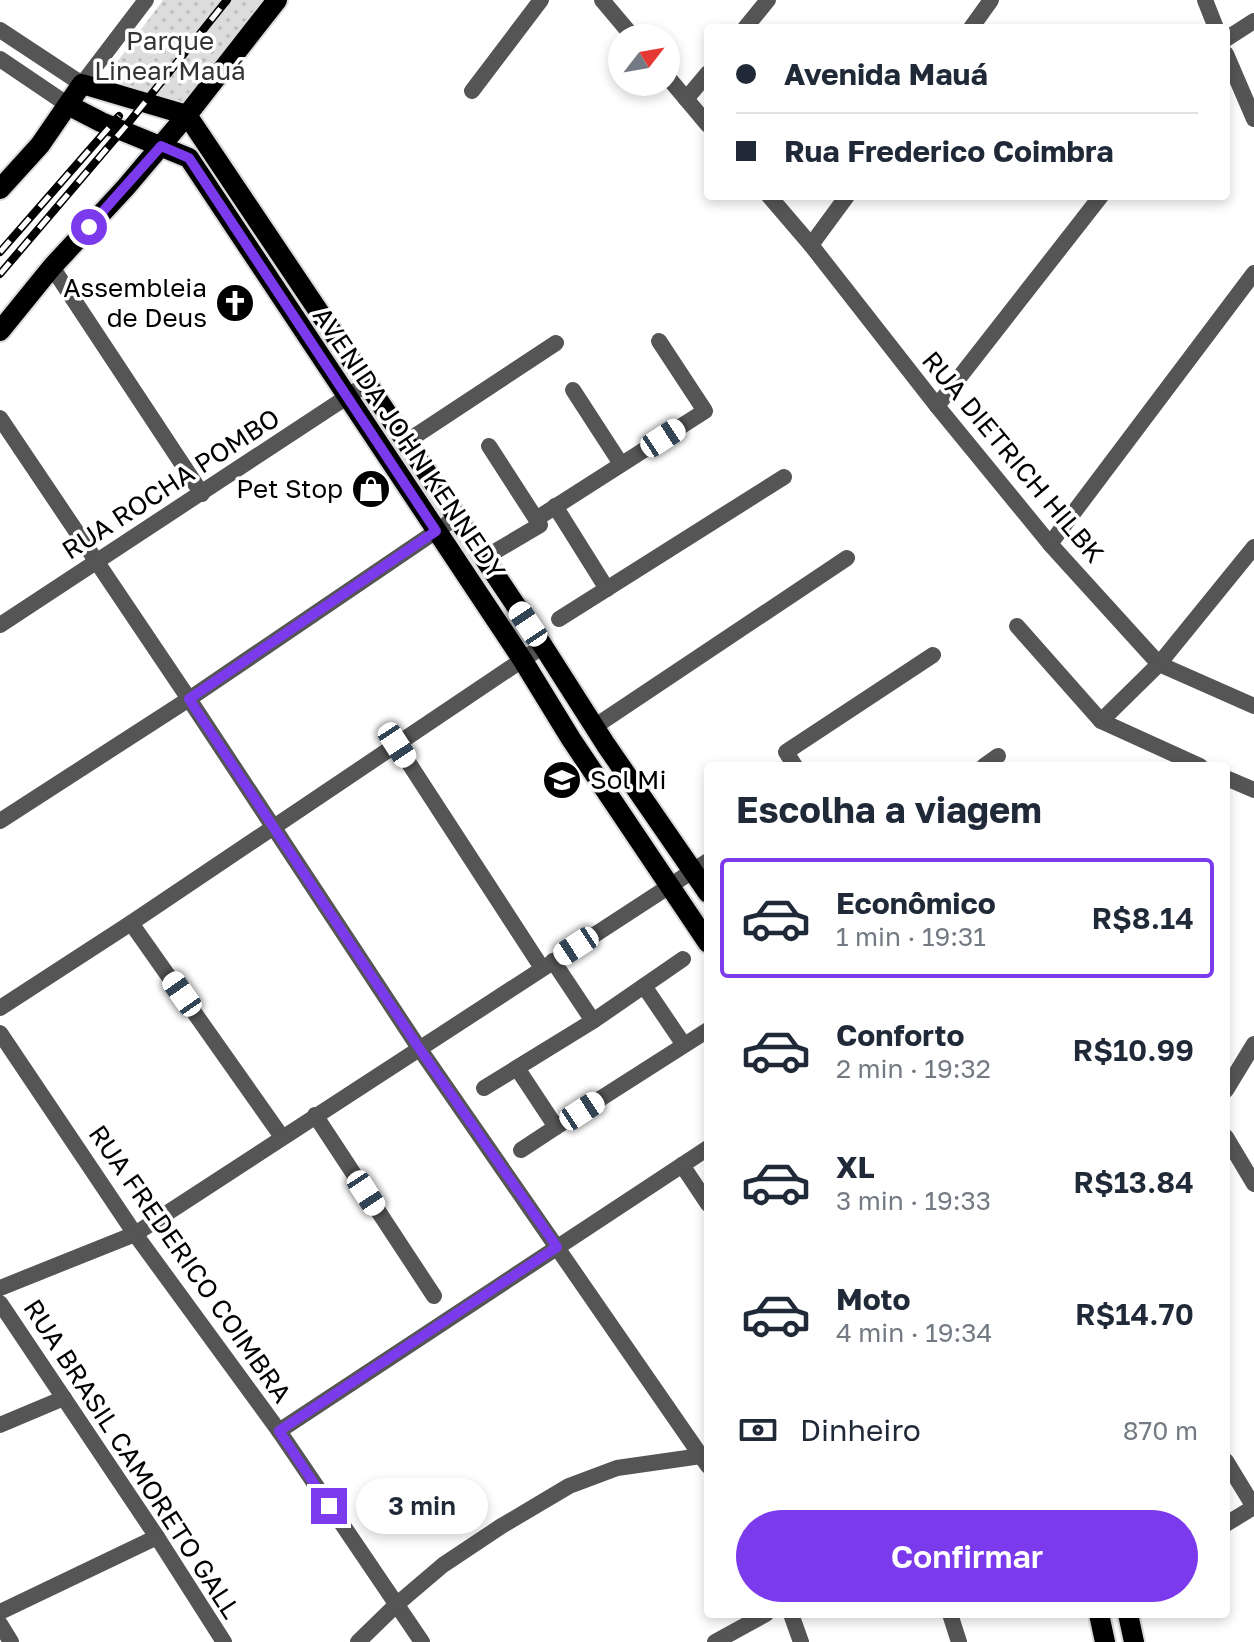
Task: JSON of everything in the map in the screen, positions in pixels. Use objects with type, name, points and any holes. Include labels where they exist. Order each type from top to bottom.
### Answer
[{"type":"main road","points":[[0,331],[52,267],[187,115],[277,0]]},
{"type":"main road","points":[[0,189],[40,145],[82,84],[187,115]]},
{"type":"main road","name":"AVENIDA JOHN KENNEDY","points":[[68,105],[189,158],[704,937]]},
{"type":"main road","name":"AVENIDA JOHN KENNEDY","points":[[187,115],[594,727],[700,865]]},
{"type":"main road","points":[[1100,1618],[1105,1642]]},
{"type":"main road","points":[[1129,1618],[1134,1642]]},
{"type":"street","points":[[0,30],[82,84],[146,0]]},
{"type":"street","points":[[472,91],[541,0]]},
{"type":"street","points":[[602,0],[622,24]]},
{"type":"street","points":[[748,24],[768,0]]},
{"type":"street","points":[[974,24],[991,0]]},
{"type":"street","points":[[1205,0],[1214,24]]},
{"type":"street","points":[[1230,36],[1254,21]]},
{"type":"street","points":[[0,59],[68,105]]},
{"type":"street","points":[[1230,63],[1254,119]]},
{"type":"street","points":[[686,99],[704,78]]},
{"type":"street","points":[[680,92],[704,120]]},
{"type":"street","name":"RUA DIETRICH HILBK","points":[[772,200],[1050,544],[1159,664],[1254,706]]},
{"type":"street","points":[[811,245],[844,200]]},
{"type":"street","points":[[937,406],[1098,200]]},
{"type":"street","points":[[52,267],[202,494]]},
{"type":"street","points":[[1050,544],[1254,273]]},
{"type":"street","points":[[536,519],[705,411],[659,341]]},
{"type":"street","points":[[406,442],[556,343]]},
{"type":"street","name":"RUA ROCHA POMBO","points":[[0,625],[368,383]]},
{"type":"street","points":[[573,390],[621,464]]},
{"type":"street","points":[[0,418],[419,1048],[704,1456]]},
{"type":"street","points":[[484,558],[540,525],[489,446]]},
{"type":"street","points":[[559,619],[784,477]]},
{"type":"street","points":[[555,506],[607,589]]},
{"type":"street","points":[[0,821],[189,699],[457,517]]},
{"type":"street","points":[[1101,721],[1159,664],[1254,547]]},
{"type":"street","points":[[594,727],[847,558]]},
{"type":"street","points":[[1017,626],[1101,721],[1191,762]]},
{"type":"street","points":[[0,1008],[543,646]]},
{"type":"street","points":[[792,762],[786,752],[933,655]]},
{"type":"street","points":[[397,745],[547,965],[593,1021]]},
{"type":"street","points":[[990,762],[998,756]]},
{"type":"street","points":[[1230,780],[1254,790]]},
{"type":"street","points":[[0,1288],[135,1234],[700,865]]},
{"type":"street","points":[[131,923],[282,1137]]},
{"type":"street","points":[[484,1088],[593,1021],[683,959]]},
{"type":"street","points":[[644,986],[684,1045]]},
{"type":"street","points":[[521,1150],[704,1032]]},
{"type":"street","name":"RUA FREDERICO COIMBRA","points":[[0,1033],[135,1234],[279,1431],[422,1642]]},
{"type":"street","points":[[1230,1083],[1254,1044]]},
{"type":"street","points":[[517,1068],[556,1127]]},
{"type":"street","points":[[315,1115],[434,1296]]},
{"type":"street","points":[[1230,1144],[1254,1184]]},
{"type":"street","points":[[279,1431],[704,1151]]},
{"type":"street","points":[[682,1165],[704,1198]]},
{"type":"street","name":"RUA BRASIL CAMORETO GALL","points":[[0,1303],[224,1642]]},
{"type":"street","points":[[0,1425],[64,1398]]},
{"type":"street","points":[[358,1642],[443,1565],[569,1486],[617,1468],[704,1459]]},
{"type":"street","points":[[1230,1468],[1254,1507],[1230,1522]]},
{"type":"street","points":[[0,1612],[157,1537]]},
{"type":"street","points":[[715,1642],[759,1618]]},
{"type":"street","points":[[792,1618],[801,1642]]},
{"type":"street","points":[[951,1618],[959,1642]]},
{"type":"street","points":[[0,1624],[11,1642]]},
{"type":"green space","name":"Parque Linear Mauá","points":[[163,0],[262,0],[186,100],[177,106],[107,85],[105,78]]},
{"type":"railway","points":[[0,274],[126,126],[227,0]]},
{"type":"railway","points":[[0,252],[119,116]]},
{"type":"place","name":"Assembleia de Deus","points":[[235,303]]},
{"type":"place","name":"Pet Stop","points":[[371,489]]},
{"type":"place","name":"Sol Mi","points":[[562,780]]},
{"type":"route","points":[[89,227],[161,146],[189,158],[436,531],[189,699],[419,1048],[557,1247],[279,1431],[329,1506]]}]
